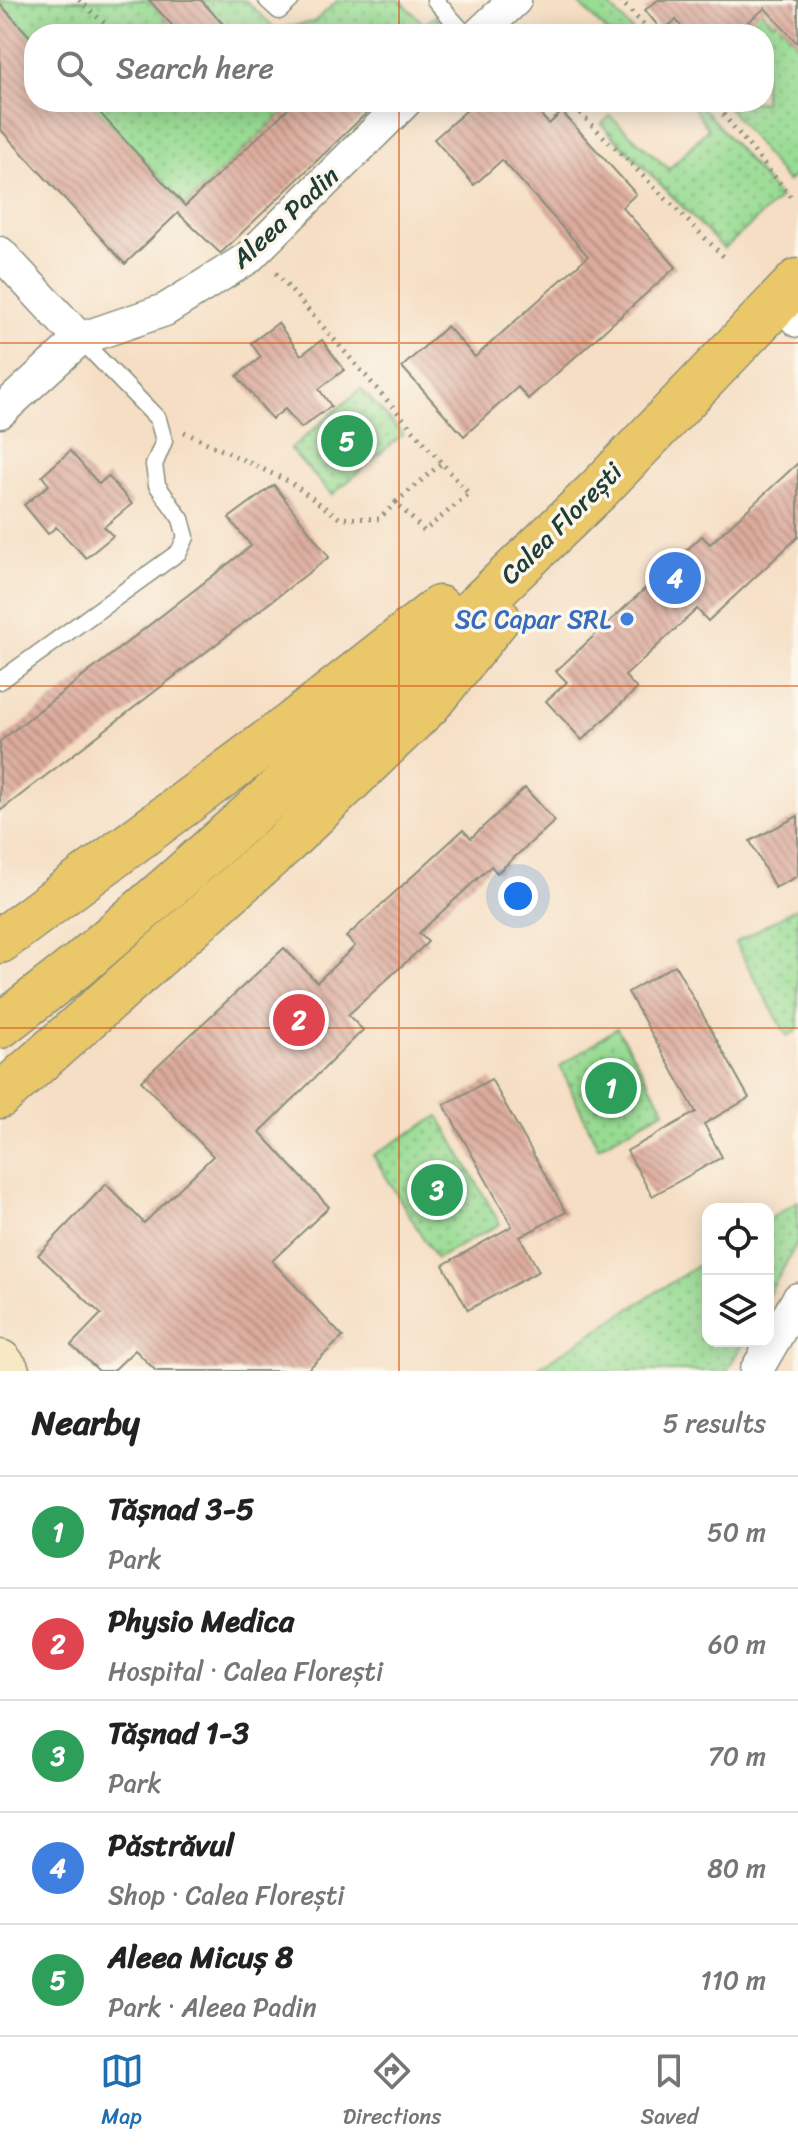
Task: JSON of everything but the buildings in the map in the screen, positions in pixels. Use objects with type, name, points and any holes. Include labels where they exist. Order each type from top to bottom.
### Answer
[{"type":"main road","name":"Calea Florești","points":[[0,1026],[81,963],[391,689],[791,301]]},
{"type":"main road","points":[[0,941],[598,490]]},
{"type":"main road","points":[[0,1096],[285,843],[429,704],[598,490]]},
{"type":"main road","points":[[0,1362],[7,1371]]},
{"type":"street","points":[[490,24],[515,0]]},
{"type":"street","name":"Aleea Padin","points":[[80,339],[165,310],[248,258],[395,112]]},
{"type":"street","points":[[0,253],[80,339],[0,412]]},
{"type":"street","points":[[756,1371],[798,1299]]},
{"type":"lane","points":[[267,0],[279,11],[291,0]]},
{"type":"lane","points":[[435,0],[456,24]]},
{"type":"lane","points":[[0,681],[179,552],[186,537],[181,519],[157,485],[154,465],[164,441],[158,419],[80,339]]},
{"type":"path","points":[[79,0],[105,24]]},
{"type":"path","points":[[620,0],[643,24]]},
{"type":"path","points":[[579,112],[726,259]]},
{"type":"path","points":[[721,112],[791,197]]},
{"type":"path","points":[[255,250],[469,494],[424,531],[396,502]]},
{"type":"path","points":[[158,419],[290,482],[339,518],[379,519],[442,463]]},
{"type":"green space","points":[[0,0],[149,0],[171,24],[24,24],[24,30],[0,4]]},
{"type":"green space","points":[[201,0],[245,0],[271,24],[223,24]]},
{"type":"green space","points":[[338,0],[400,0],[424,24],[303,24],[314,22]]},
{"type":"green space","points":[[575,0],[604,0],[627,24],[599,24]]},
{"type":"green space","points":[[755,3],[773,23],[783,14],[782,26],[798,44],[798,173],[787,182],[732,112],[774,112],[774,24],[740,24]]},
{"type":"green space","points":[[438,14],[441,17],[434,24],[424,24]]},
{"type":"green space","points":[[99,112],[284,112],[185,206]]},
{"type":"green space","points":[[697,112],[707,112],[780,198],[724,249],[601,124],[610,116],[669,169],[708,129]]},
{"type":"green space","points":[[361,389],[403,434],[332,495],[290,449]]},
{"type":"green space","points":[[798,907],[798,1030],[787,1036],[735,943]]},
{"type":"green space","points":[[617,1028],[665,1110],[598,1147],[560,1066]]},
{"type":"green space","points":[[439,1116],[500,1224],[436,1259],[373,1155]]},
{"type":"green space","points":[[798,1201],[798,1241],[774,1285],[774,1275],[774,1216]]},
{"type":"green space","points":[[702,1263],[702,1347],[741,1347],[727,1371],[533,1371]]},
{"type":"place","name":"Aleea Micuș 8","points":[[347,441]]},
{"type":"place","name":"Păstrăvul","points":[[675,578]]},
{"type":"place","name":"SC Capar SRL","points":[[627,619]]},
{"type":"place","name":"Physio Medica","points":[[299,1020]]},
{"type":"place","name":"Tășnad 3-5","points":[[611,1088]]},
{"type":"place","name":"Tășnad 1-3","points":[[437,1190]]}]
